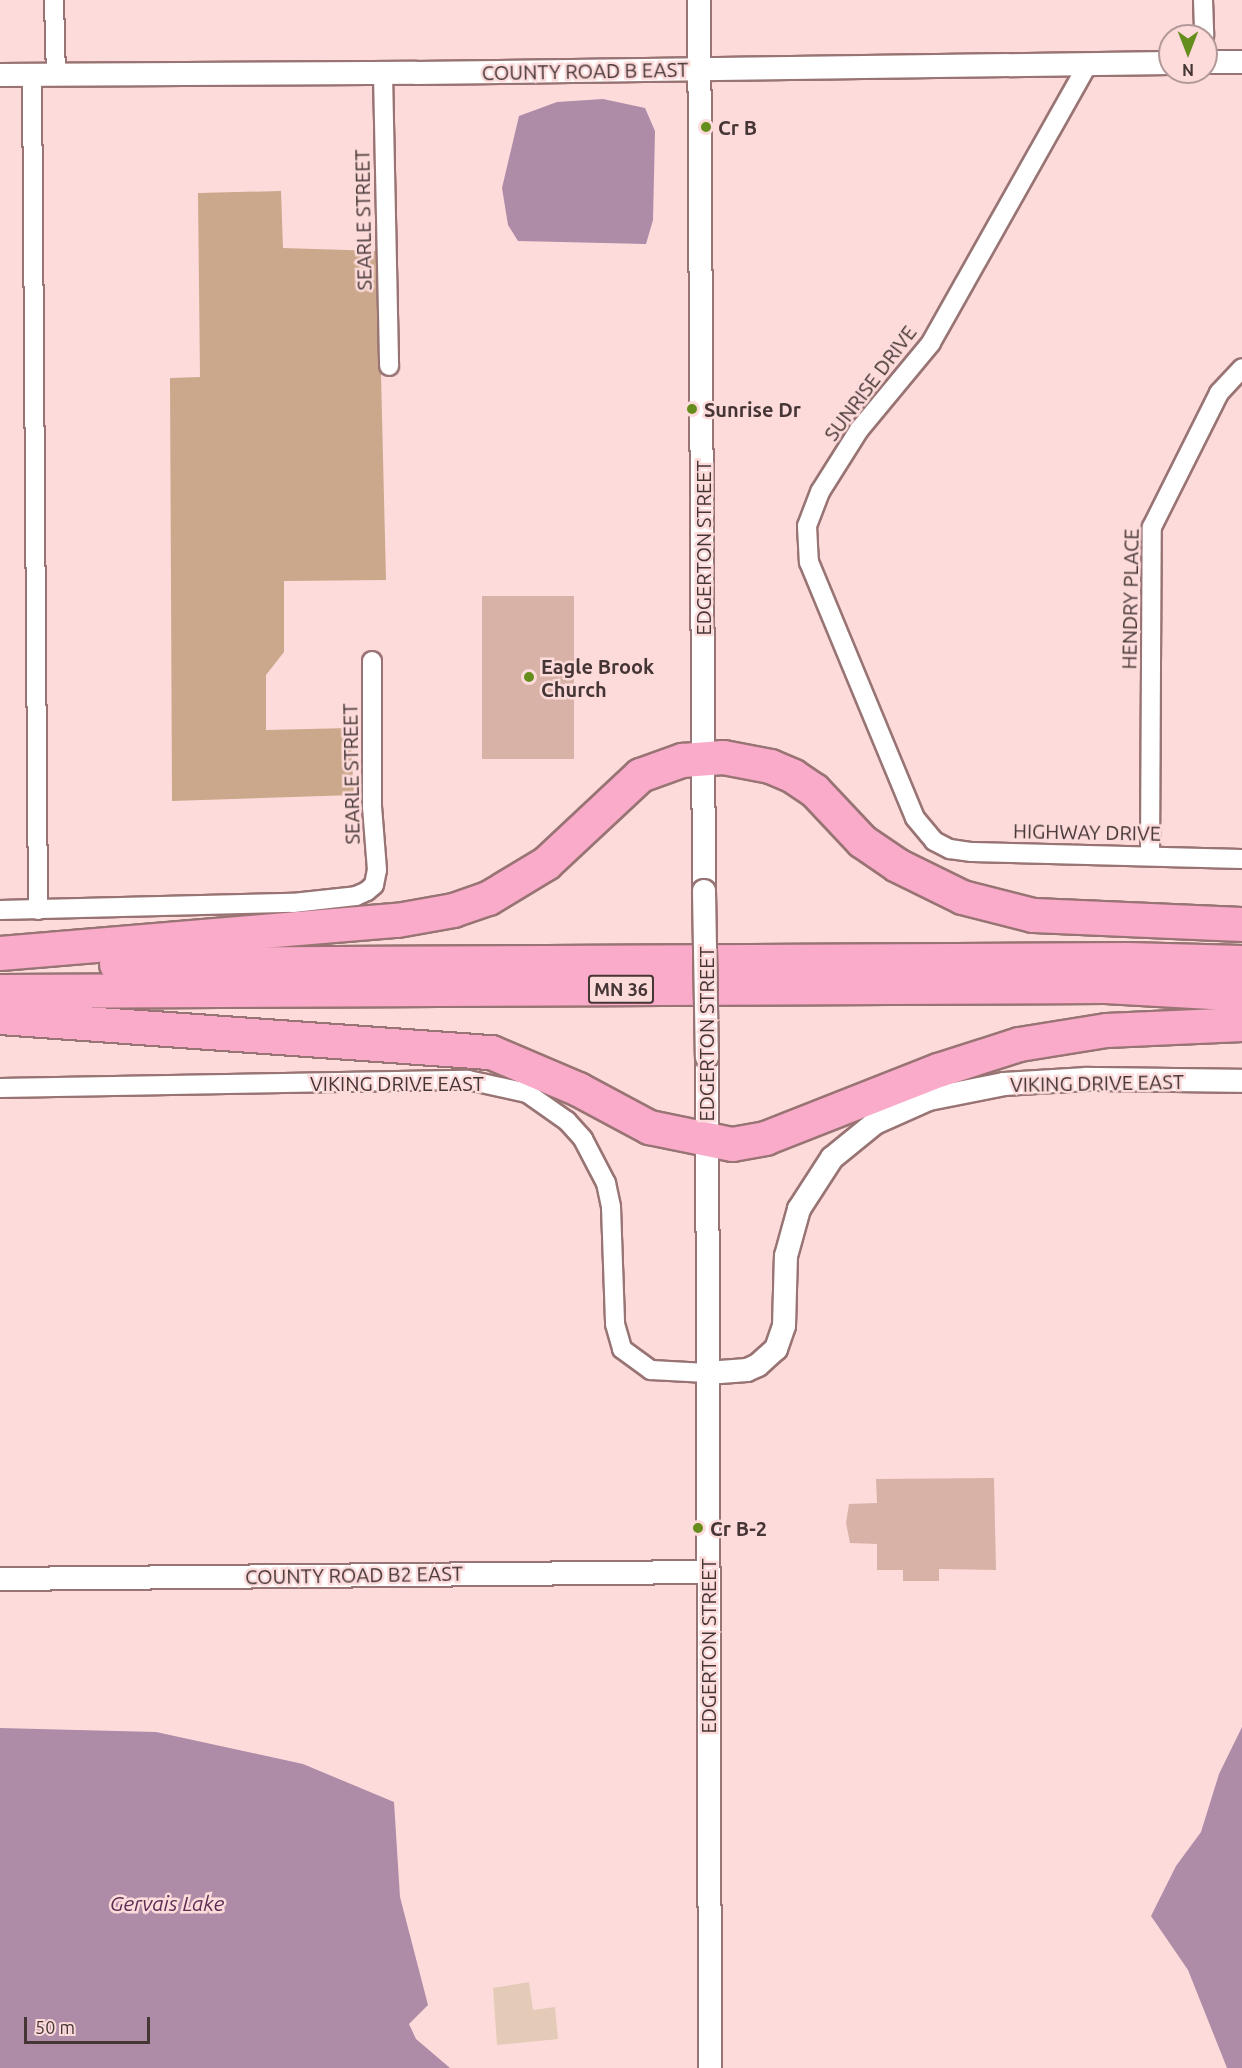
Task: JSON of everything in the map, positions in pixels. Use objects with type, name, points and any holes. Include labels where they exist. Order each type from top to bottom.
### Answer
[{"type":"highway","points":[[0,953],[397,920],[453,910],[488,898],[546,863],[640,775],[662,765],[704,758],[747,760],[793,776],[814,790],[871,847],[913,874],[962,897],[1033,915],[1242,924]]},
{"type":"highway","name":"MN 36","points":[[0,964],[1127,958],[1242,962]]},
{"type":"highway","name":"MN 36","points":[[0,991],[1105,986],[1242,994]]},
{"type":"highway","points":[[0,1017],[491,1052],[578,1089],[649,1126],[706,1141],[732,1144],[765,1138],[938,1070],[1029,1042],[1158,1025],[1242,1024]]},
{"type":"street","points":[[54,0],[56,74]]},
{"type":"street","name":"EDGERTON STREET","points":[[699,0],[710,2068]]},
{"type":"street","points":[[1203,0],[1204,24]]},
{"type":"street","points":[[1218,62],[1242,62]]},
{"type":"street","name":"COUNTY ROAD B EAST","points":[[0,75],[383,74],[1158,63]]},
{"type":"street","name":"SUNRISE DRIVE","points":[[934,841],[915,818],[809,562],[807,526],[820,492],[859,430],[908,374],[954,304],[1088,64]]},
{"type":"street","points":[[0,910],[38,910],[32,74]]},
{"type":"street","name":"SEARLE STREET","points":[[383,74],[389,366]]},
{"type":"street","name":"HENDRY PLACE","points":[[1150,856],[1152,527],[1219,393],[1242,368]]},
{"type":"street","name":"SEARLE STREET","points":[[38,910],[292,903],[356,896],[374,885],[377,870],[372,807],[372,661]]},
{"type":"street","name":"HIGHWAY DRIVE","points":[[934,841],[950,849],[972,852],[1242,859]]},
{"type":"street","name":"VIKING DRIVE EAST","points":[[0,1088],[468,1080],[527,1093],[567,1121],[592,1153],[606,1183],[612,1215],[615,1324],[622,1349],[630,1358],[651,1370],[707,1373],[747,1370],[758,1365],[776,1349],[784,1326],[786,1256],[799,1209],[832,1158],[875,1124],[930,1099],[1004,1084],[1087,1079],[1242,1081]]},
{"type":"street","name":"COUNTY ROAD B2 EAST","points":[[0,1579],[708,1572]]},
{"type":"shaded area","points":[[281,191],[283,248],[378,251],[386,580],[284,581],[284,652],[266,675],[266,730],[350,728],[354,795],[172,801],[170,378],[200,377],[198,193]]},
{"type":"shaded area","points":[[529,1982],[533,2010],[555,2007],[558,2039],[497,2045],[493,1988]]},
{"type":"water","points":[[603,99],[645,108],[655,131],[653,220],[646,244],[518,241],[508,225],[502,188],[519,116],[557,102]]},
{"type":"water","points":[[1242,1727],[1242,2068],[1227,2068],[1188,1970],[1151,1916],[1176,1866],[1201,1832],[1219,1774]]},
{"type":"water","name":"Gervais Lake","points":[[0,1728],[156,1732],[303,1764],[394,1802],[400,1897],[428,2005],[409,2024],[416,2039],[450,2068],[0,2068]]},
{"type":"building","name":"Eagle Brook Church","points":[[482,596],[574,596],[574,759],[482,759]]},
{"type":"building","points":[[994,1478],[996,1570],[939,1569],[939,1581],[903,1581],[903,1570],[877,1570],[877,1544],[850,1543],[846,1523],[849,1504],[877,1503],[876,1479]]},
{"type":"place","name":"Cr B","points":[[706,127]]},
{"type":"place","name":"Sunrise Dr","points":[[692,409]]},
{"type":"place","name":"Eagle Brook Church","points":[[529,677]]},
{"type":"place","name":"Cr B-2","points":[[698,1528]]}]
